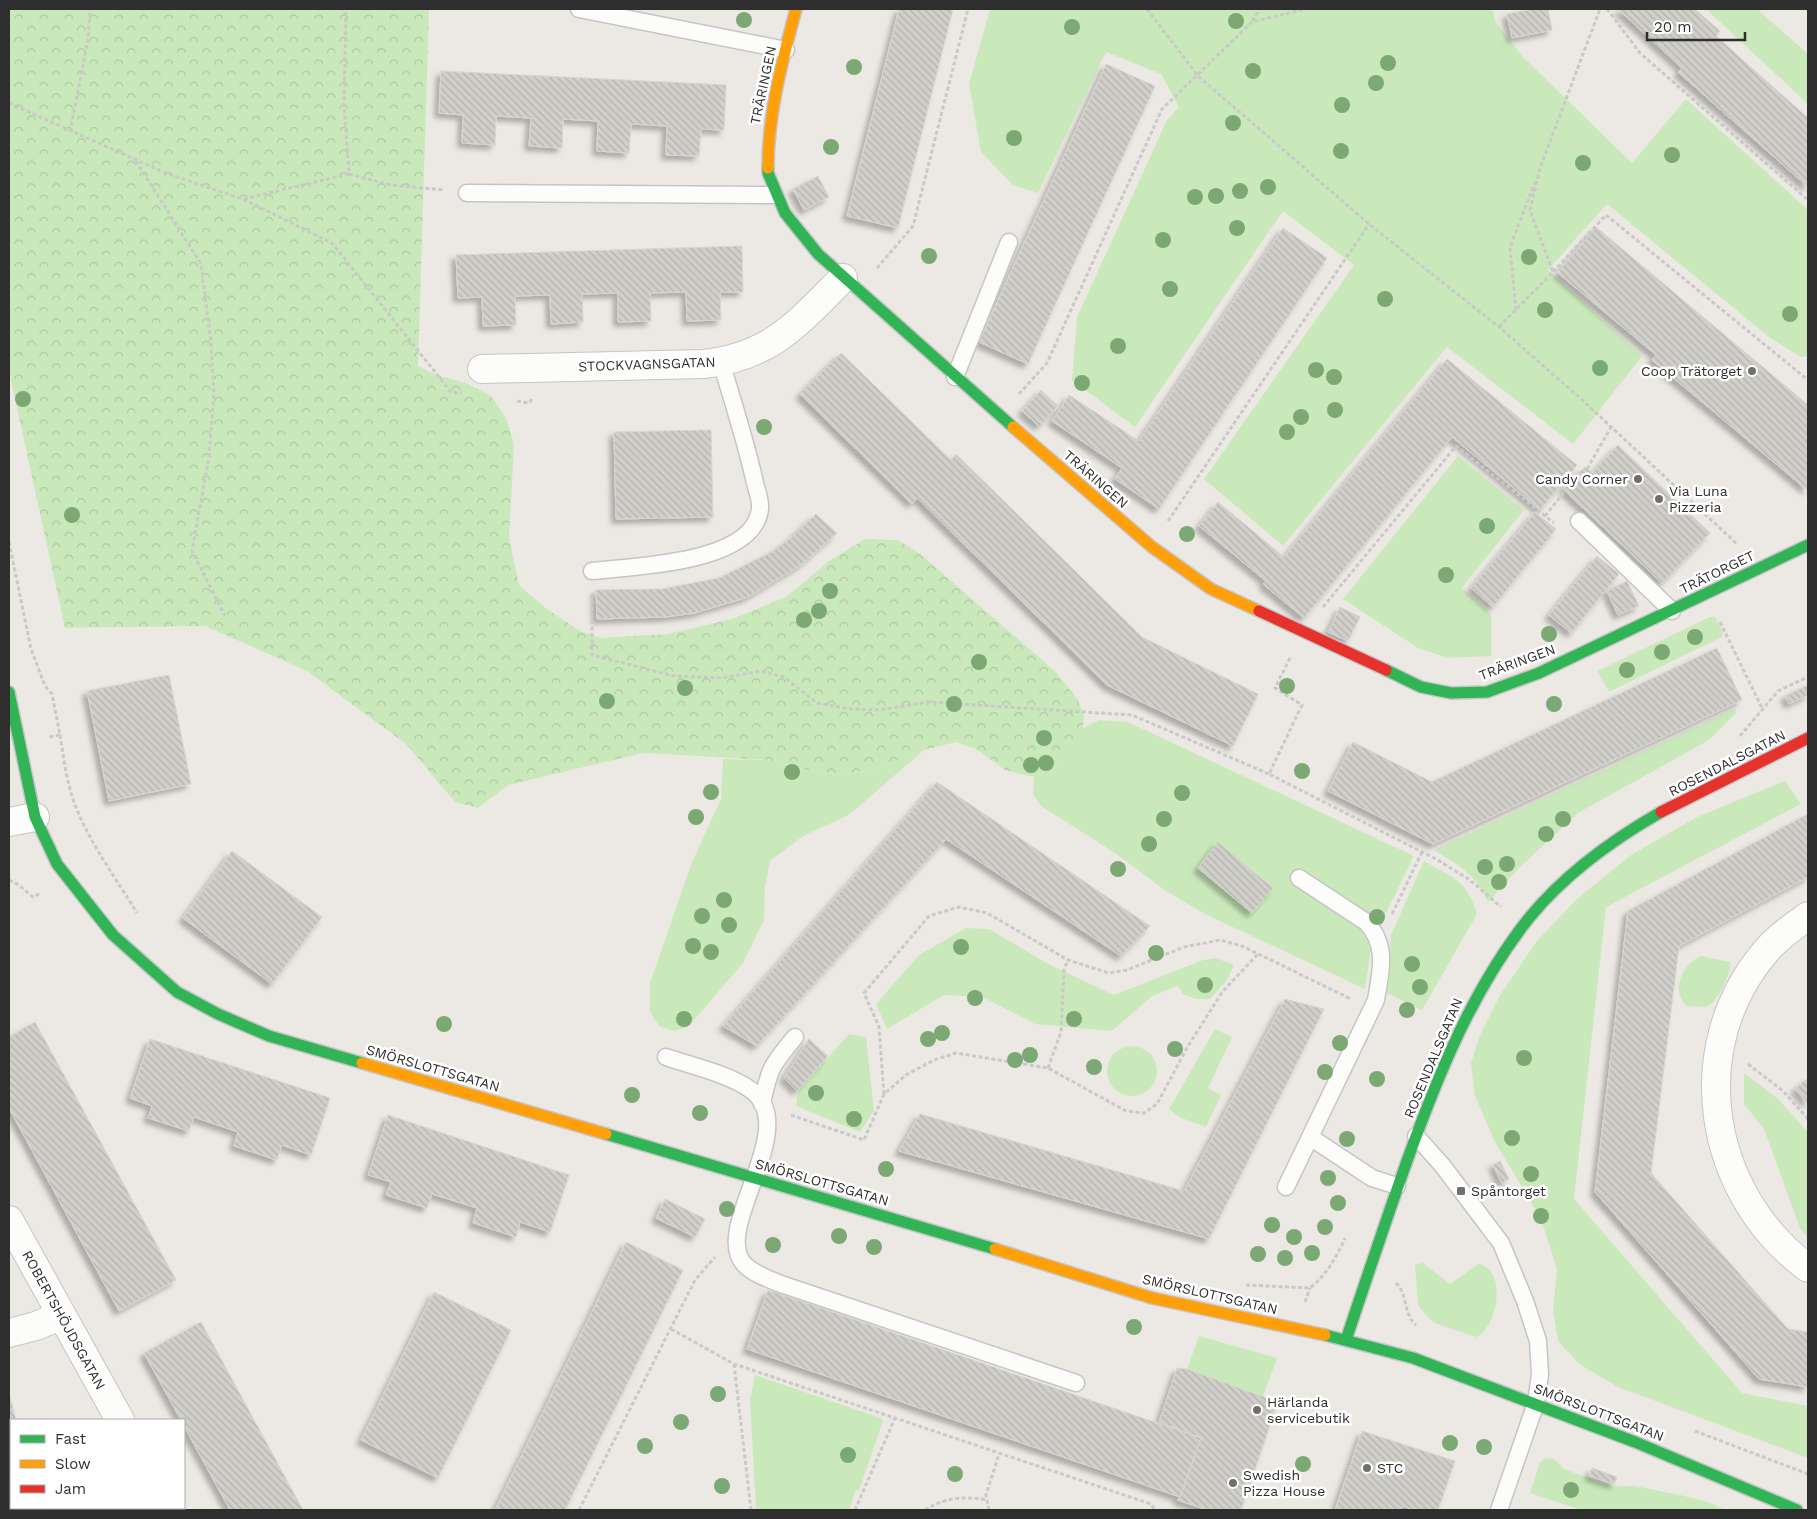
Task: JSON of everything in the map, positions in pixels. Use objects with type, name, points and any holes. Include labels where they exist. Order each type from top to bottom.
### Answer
[{"type":"street","name":"TRÄRINGEN","points":[[796,9],[774,93],[768,137],[768,173],[775,195],[799,233],[850,284],[1152,546],[1211,589],[1421,687],[1451,693],[1487,692],[1539,673],[1638,626]]},
{"type":"street","name":"STOCKVAGNSGATAN","points":[[482,369],[721,362],[748,354],[775,342],[850,284]]},
{"type":"street","name":"TRÄTORGET","points":[[1638,626],[1808,545]]},
{"type":"street","name":"SMÖRSLOTTSGATAN","points":[[9,692],[19,745],[22,819],[114,935],[177,992],[218,1014],[269,1036],[866,1210],[1152,1298],[1346,1340],[1413,1358],[1711,1472],[1797,1510]]},
{"type":"street","name":"ROSENDALSGATAN","points":[[1346,1340],[1397,1186],[1448,1054],[1477,993],[1514,938],[1557,889],[1591,858],[1639,825],[1808,738]]},
{"type":"street","points":[[1808,916],[1786,932],[1768,949],[1752,969],[1740,989],[1729,1014],[1716,1075],[1717,1109],[1724,1151],[1736,1183],[1761,1222],[1780,1243],[1808,1268]]},
{"type":"street","name":"ROBERTSHÖJDSGATAN","points":[[9,1220],[119,1419]]},
{"type":"street","points":[[9,1333],[62,1315]]},
{"type":"lane","points":[[579,9],[786,50]]},
{"type":"lane","points":[[467,193],[775,195]]},
{"type":"lane","points":[[955,377],[1009,242]]},
{"type":"lane","points":[[592,571],[678,561],[710,554],[735,542],[748,533],[756,523],[761,508],[750,462],[721,362]]},
{"type":"lane","points":[[1578,521],[1672,611]]},
{"type":"lane","points":[[1286,1187],[1376,1000],[1381,969],[1380,940],[1366,922],[1299,878]]},
{"type":"lane","points":[[762,1104],[767,1075],[771,1066],[795,1037]]},
{"type":"lane","points":[[666,1057],[735,1081],[752,1091],[767,1114],[765,1139],[755,1179],[735,1234],[736,1252],[744,1264],[756,1273],[781,1284],[1076,1384]]},
{"type":"lane","points":[[1416,1136],[1442,1165],[1500,1243],[1525,1301],[1538,1341],[1540,1374],[1536,1404],[1499,1510]]},
{"type":"lane","points":[[1310,1137],[1372,1178],[1397,1186]]},
{"type":"path","points":[[70,132],[88,39],[90,9]]},
{"type":"path","points":[[346,9],[344,105],[349,174]]},
{"type":"path","points":[[850,284],[913,226],[968,9]]},
{"type":"path","points":[[1146,9],[1198,76],[1369,224],[1499,327],[1612,426],[1741,548]]},
{"type":"path","points":[[1000,416],[1047,363],[1162,109],[1252,22],[1260,9]]},
{"type":"path","points":[[1252,22],[1306,9]]},
{"type":"path","points":[[1516,310],[1510,248],[1600,9]]},
{"type":"path","points":[[1607,9],[1640,53],[1808,200]]},
{"type":"path","points":[[9,103],[70,132],[168,174],[243,199],[332,243],[451,392],[470,394]]},
{"type":"path","points":[[136,160],[202,264],[211,343],[214,393],[208,457],[192,551],[225,616]]},
{"type":"path","points":[[1540,168],[1530,210],[1553,272]]},
{"type":"path","points":[[243,199],[349,174],[391,185],[467,193]]},
{"type":"path","points":[[1499,327],[1606,215],[1808,380]]},
{"type":"path","points":[[1152,546],[1369,224]]},
{"type":"path","points":[[509,400],[529,403],[558,367]]},
{"type":"path","points":[[1587,469],[1612,426]]},
{"type":"path","points":[[1269,774],[1302,704],[1275,688],[1303,633],[1456,446],[1560,528]]},
{"type":"path","points":[[1545,516],[1565,490]]},
{"type":"path","points":[[9,542],[31,649],[45,686],[52,694],[68,781],[77,810],[99,853],[140,917]]},
{"type":"path","points":[[592,571],[592,655],[674,676],[722,678],[761,671],[784,677],[817,703],[851,709],[878,710],[928,702],[1132,715],[1269,774],[1422,852],[1470,880],[1505,911]]},
{"type":"path","points":[[1706,594],[1763,708]]},
{"type":"path","points":[[1733,742],[1778,691],[1808,677]]},
{"type":"path","points":[[19,745],[60,735]]},
{"type":"path","points":[[1380,940],[1422,852]]},
{"type":"path","points":[[884,1094],[879,1027],[864,993],[929,916],[958,907],[987,913],[1068,960],[1109,974],[1127,970],[1184,947],[1220,940],[1242,946],[1371,1009]]},
{"type":"path","points":[[762,1104],[864,1140],[884,1094],[906,1075],[934,1060],[956,1053],[1048,1068],[1126,1111],[1144,1114],[1156,1104],[1188,1046],[1223,991],[1258,954]]},
{"type":"path","points":[[1048,1068],[1062,1032],[1064,970],[1068,960]]},
{"type":"path","points":[[1721,1048],[1762,1073],[1783,1091],[1808,1119]]},
{"type":"path","points":[[1236,1284],[1310,1288],[1321,1279],[1334,1263],[1348,1231]]},
{"type":"path","points":[[579,1510],[694,1280],[735,1234]]},
{"type":"path","points":[[671,1329],[734,1364],[1151,1504],[1155,1510]]},
{"type":"path","points":[[734,1364],[751,1510]]},
{"type":"path","points":[[856,1510],[895,1418]]},
{"type":"path","points":[[989,1510],[986,1495],[1000,1454]]},
{"type":"path","points":[[926,1510],[946,1501],[964,1496],[987,1500]]},
{"type":"green space","points":[[9,9],[429,9],[418,366],[436,375],[466,383],[491,396],[506,418],[514,444],[509,537],[519,585],[544,607],[580,631],[601,638],[668,634],[732,619],[786,597],[829,561],[865,539],[898,540],[920,554],[1056,672],[1078,700],[1084,716],[1083,728],[1077,749],[1057,765],[1034,777],[1005,770],[976,749],[956,742],[924,750],[879,768],[841,775],[808,770],[768,760],[643,753],[508,785],[478,808],[455,802],[406,744],[307,671],[205,626],[65,628],[9,371]]},
{"type":"green space","points":[[990,9],[1492,9],[1496,23],[1523,57],[1632,163],[1686,99],[1808,210],[1808,356],[1801,357],[1769,337],[1607,204],[1548,270],[1642,356],[1573,444],[1447,347],[1283,546],[1204,479],[1354,265],[1283,211],[1135,427],[1072,380],[1077,317],[1167,120],[1179,107],[1161,74],[1106,52],[1038,193],[1013,185],[981,152],[969,84]]},
{"type":"green space","points":[[1706,9],[1757,9],[1808,54],[1808,104]]},
{"type":"green space","points":[[1458,456],[1524,510],[1462,588],[1491,614],[1491,656],[1448,658],[1418,648],[1343,599]]},
{"type":"green space","points":[[1710,617],[1715,617],[1723,632],[1722,637],[1609,692],[1597,671]]},
{"type":"green space","points":[[1734,709],[1737,712],[1709,740],[1578,813],[1519,868],[1488,902],[1478,884],[1466,871],[1434,850]]},
{"type":"green space","points":[[1099,720],[1128,722],[1414,856],[1382,921],[1370,954],[1365,989],[1207,915],[1166,891],[1115,853],[1041,806],[1033,794],[1034,777],[1065,759],[1075,747],[1083,728]]},
{"type":"green space","points":[[924,750],[849,815],[803,836],[770,861],[765,887],[764,920],[743,963],[688,1027],[674,1031],[659,1026],[650,1012],[650,983],[692,862],[721,799],[723,759],[768,760],[807,770],[841,775],[879,768]]},
{"type":"green space","points":[[1785,781],[1801,804],[1606,907],[1574,1199],[1742,1393],[1808,1406],[1808,1458],[1618,1387],[1579,1364],[1558,1341],[1553,1311],[1557,1269],[1541,1219],[1495,1142],[1475,1096],[1471,1063],[1480,1035],[1500,995],[1537,941],[1577,899],[1631,855],[1697,817]]},
{"type":"green space","points":[[1424,861],[1458,881],[1469,894],[1477,914],[1422,1010],[1387,993],[1391,935]]},
{"type":"green space","points":[[966,928],[989,929],[1050,965],[1114,995],[1203,960],[1216,958],[1234,965],[1227,980],[1210,999],[1196,999],[1183,994],[1178,986],[1152,996],[1112,1031],[1035,1024],[983,997],[944,995],[887,1029],[876,1004],[919,955]]},
{"type":"green space","points":[[1701,956],[1730,962],[1729,972],[1723,986],[1711,1004],[1702,1007],[1687,1006],[1679,993],[1680,978],[1688,965]]},
{"type":"green space","points":[[1215,1029],[1232,1037],[1208,1088],[1221,1095],[1206,1127],[1179,1117],[1169,1109]]},
{"type":"green space","points":[[849,1034],[866,1037],[874,1111],[860,1132],[796,1106],[798,1091]]},
{"type":"green space","points":[[1127,1046],[1137,1046],[1150,1053],[1157,1066],[1157,1076],[1150,1089],[1137,1096],[1127,1096],[1118,1092],[1111,1085],[1107,1076],[1107,1066],[1111,1057],[1118,1050]]},
{"type":"green space","points":[[1744,1073],[1777,1098],[1808,1132],[1808,1238],[1800,1228],[1764,1129],[1744,1104]]},
{"type":"green space","points":[[1423,1263],[1450,1284],[1478,1264],[1487,1268],[1493,1275],[1496,1286],[1496,1298],[1490,1322],[1484,1331],[1476,1337],[1434,1323],[1425,1314],[1418,1305],[1415,1265]]},
{"type":"green space","points":[[1199,1336],[1277,1358],[1263,1396],[1187,1369]]},
{"type":"green space","points":[[755,1375],[881,1418],[883,1421],[859,1491],[856,1490],[849,1510],[756,1510],[750,1400]]},
{"type":"green space","points":[[1546,1458],[1554,1459],[1564,1469],[1611,1486],[1635,1486],[1680,1495],[1705,1501],[1726,1510],[1581,1510],[1530,1493],[1540,1462]]},
{"type":"building","points":[[899,9],[953,9],[898,228],[847,216]]},
{"type":"building","points":[[1532,9],[1548,9],[1552,30],[1512,38],[1507,14]]},
{"type":"building","points":[[1618,9],[1695,9],[1720,31],[1716,36],[1808,118],[1808,187],[1678,72],[1682,68]]},
{"type":"building","points":[[1106,64],[1155,86],[1028,364],[979,342]]},
{"type":"building","points":[[441,71],[726,85],[724,130],[701,129],[699,156],[666,155],[667,126],[631,124],[629,153],[597,151],[598,121],[563,119],[562,148],[529,146],[531,118],[496,116],[495,145],[462,143],[463,115],[439,113]]},
{"type":"building","points":[[818,176],[829,197],[804,210],[793,189]]},
{"type":"building","points":[[1596,227],[1808,405],[1807,490],[1652,360],[1656,355],[1558,273]]},
{"type":"building","points":[[1283,228],[1327,258],[1159,509],[1115,479],[1122,468],[1052,421],[1069,395],[1139,441]]},
{"type":"building","points":[[742,246],[743,292],[720,292],[721,320],[687,321],[686,292],[650,293],[651,321],[618,322],[618,293],[582,294],[583,322],[551,324],[550,295],[515,296],[516,325],[483,326],[482,297],[458,298],[456,255]]},
{"type":"building","points":[[841,353],[951,460],[956,454],[1142,637],[1258,694],[1233,746],[1107,685],[917,498],[912,504],[800,394]]},
{"type":"building","points":[[1447,359],[1577,465],[1540,510],[1452,437],[1304,618],[1263,584],[1266,581],[1199,526],[1218,502],[1284,557]]},
{"type":"building","points":[[1041,390],[1058,406],[1039,426],[1022,411]]},
{"type":"building","points":[[711,430],[713,517],[616,519],[614,432]]},
{"type":"building","points":[[1618,445],[1710,533],[1662,583],[1563,489],[1585,467],[1592,473]]},
{"type":"building","points":[[1535,512],[1556,529],[1493,607],[1471,588]]},
{"type":"building","points":[[816,514],[837,533],[801,565],[748,597],[695,613],[665,617],[597,619],[596,590],[662,589],[719,578],[772,552],[791,538]]},
{"type":"building","points":[[1597,556],[1619,574],[1571,633],[1549,615]]},
{"type":"building","points":[[1627,581],[1639,606],[1618,615],[1607,591]]},
{"type":"building","points":[[1340,607],[1360,617],[1348,641],[1328,632]]},
{"type":"building","points":[[1717,648],[1742,700],[1433,844],[1328,791],[1353,742],[1432,782]]},
{"type":"building","points":[[169,675],[191,784],[109,801],[87,691]]},
{"type":"building","points":[[1808,685],[1808,695],[1789,704],[1785,696]]},
{"type":"building","points":[[937,782],[1150,926],[1121,956],[946,839],[757,1046],[723,1026]]},
{"type":"building","points":[[1808,814],[1808,877],[1679,946],[1651,1173],[1788,1329],[1808,1332],[1808,1387],[1759,1379],[1595,1192],[1628,911]]},
{"type":"building","points":[[1218,842],[1273,888],[1252,913],[1198,868]]},
{"type":"building","points":[[232,851],[322,917],[272,984],[183,918]]},
{"type":"building","points":[[1285,999],[1324,1009],[1209,1239],[899,1151],[920,1114],[1184,1191]]},
{"type":"building","points":[[35,1022],[176,1280],[119,1311],[9,1108],[9,1037]]},
{"type":"building","points":[[150,1039],[330,1098],[311,1155],[282,1145],[277,1160],[234,1146],[238,1132],[194,1117],[189,1131],[148,1118],[152,1106],[130,1098]]},
{"type":"building","points":[[809,1039],[828,1056],[797,1091],[784,1078]]},
{"type":"building","points":[[1808,1078],[1808,1104],[1795,1089]]},
{"type":"building","points":[[388,1115],[569,1175],[550,1232],[520,1222],[516,1237],[473,1223],[477,1208],[432,1194],[427,1208],[386,1195],[391,1182],[368,1175]]},
{"type":"building","points":[[1500,1161],[1509,1179],[1502,1183],[1493,1165]]},
{"type":"building","points":[[665,1199],[705,1219],[695,1237],[656,1218]]},
{"type":"building","points":[[626,1242],[683,1270],[565,1510],[495,1510]]},
{"type":"building","points":[[768,1290],[1201,1438],[1180,1497],[747,1349]]},
{"type":"building","points":[[434,1292],[511,1330],[438,1478],[361,1440]]},
{"type":"building","points":[[201,1322],[303,1510],[230,1510],[185,1428],[185,1419],[180,1419],[144,1353]]},
{"type":"building","points":[[1177,1368],[1187,1369],[1278,1402],[1241,1510],[1208,1510],[1177,1500],[1180,1497],[1201,1438],[1159,1422]]},
{"type":"building","points":[[9,1393],[16,1419],[10,1419],[10,1509],[39,1510],[9,1510]]},
{"type":"building","points":[[1362,1431],[1455,1461],[1438,1510],[1414,1510],[1402,1506],[1401,1510],[1335,1510]]},
{"type":"building","points":[[1592,1468],[1617,1477],[1614,1484],[1589,1476]]},
{"type":"traffic: fast","points":[[768,168],[768,173],[785,213],[818,254],[1013,427]]},
{"type":"traffic: fast","points":[[1386,670],[1421,687],[1451,693],[1487,692],[1539,673],[1808,545]]},
{"type":"traffic: fast","points":[[9,692],[35,817],[57,864],[113,935],[177,992],[218,1014],[269,1036],[362,1063]]},
{"type":"traffic: fast","points":[[1346,1340],[1399,1183],[1431,1097],[1458,1034],[1490,974],[1529,918],[1558,887],[1607,846],[1661,812]]},
{"type":"traffic: fast","points":[[606,1134],[995,1249]]},
{"type":"traffic: fast","points":[[1325,1335],[1413,1358],[1635,1442],[1797,1510]]},
{"type":"traffic: slow","points":[[768,168],[773,107],[796,9]]},
{"type":"traffic: slow","points":[[1013,427],[1152,547],[1211,589],[1259,611]]},
{"type":"traffic: slow","points":[[362,1063],[606,1134]]},
{"type":"traffic: slow","points":[[995,1249],[1152,1298],[1325,1335]]},
{"type":"traffic: jam","points":[[1259,611],[1386,670]]},
{"type":"traffic: jam","points":[[1661,812],[1808,738]]},
{"type":"place","name":"Coop Trätorget","points":[[1752,371]]},
{"type":"place","name":"Candy Corner","points":[[1638,479]]},
{"type":"place","name":"Via Luna Pizzeria","points":[[1659,499]]},
{"type":"place","name":"Spåntorget","points":[[1461,1191]]},
{"type":"place","name":"Härlanda servicebutik","points":[[1257,1410]]},
{"type":"place","name":"STC","points":[[1367,1468]]},
{"type":"place","name":"Swedish Pizza House","points":[[1233,1483]]}]
